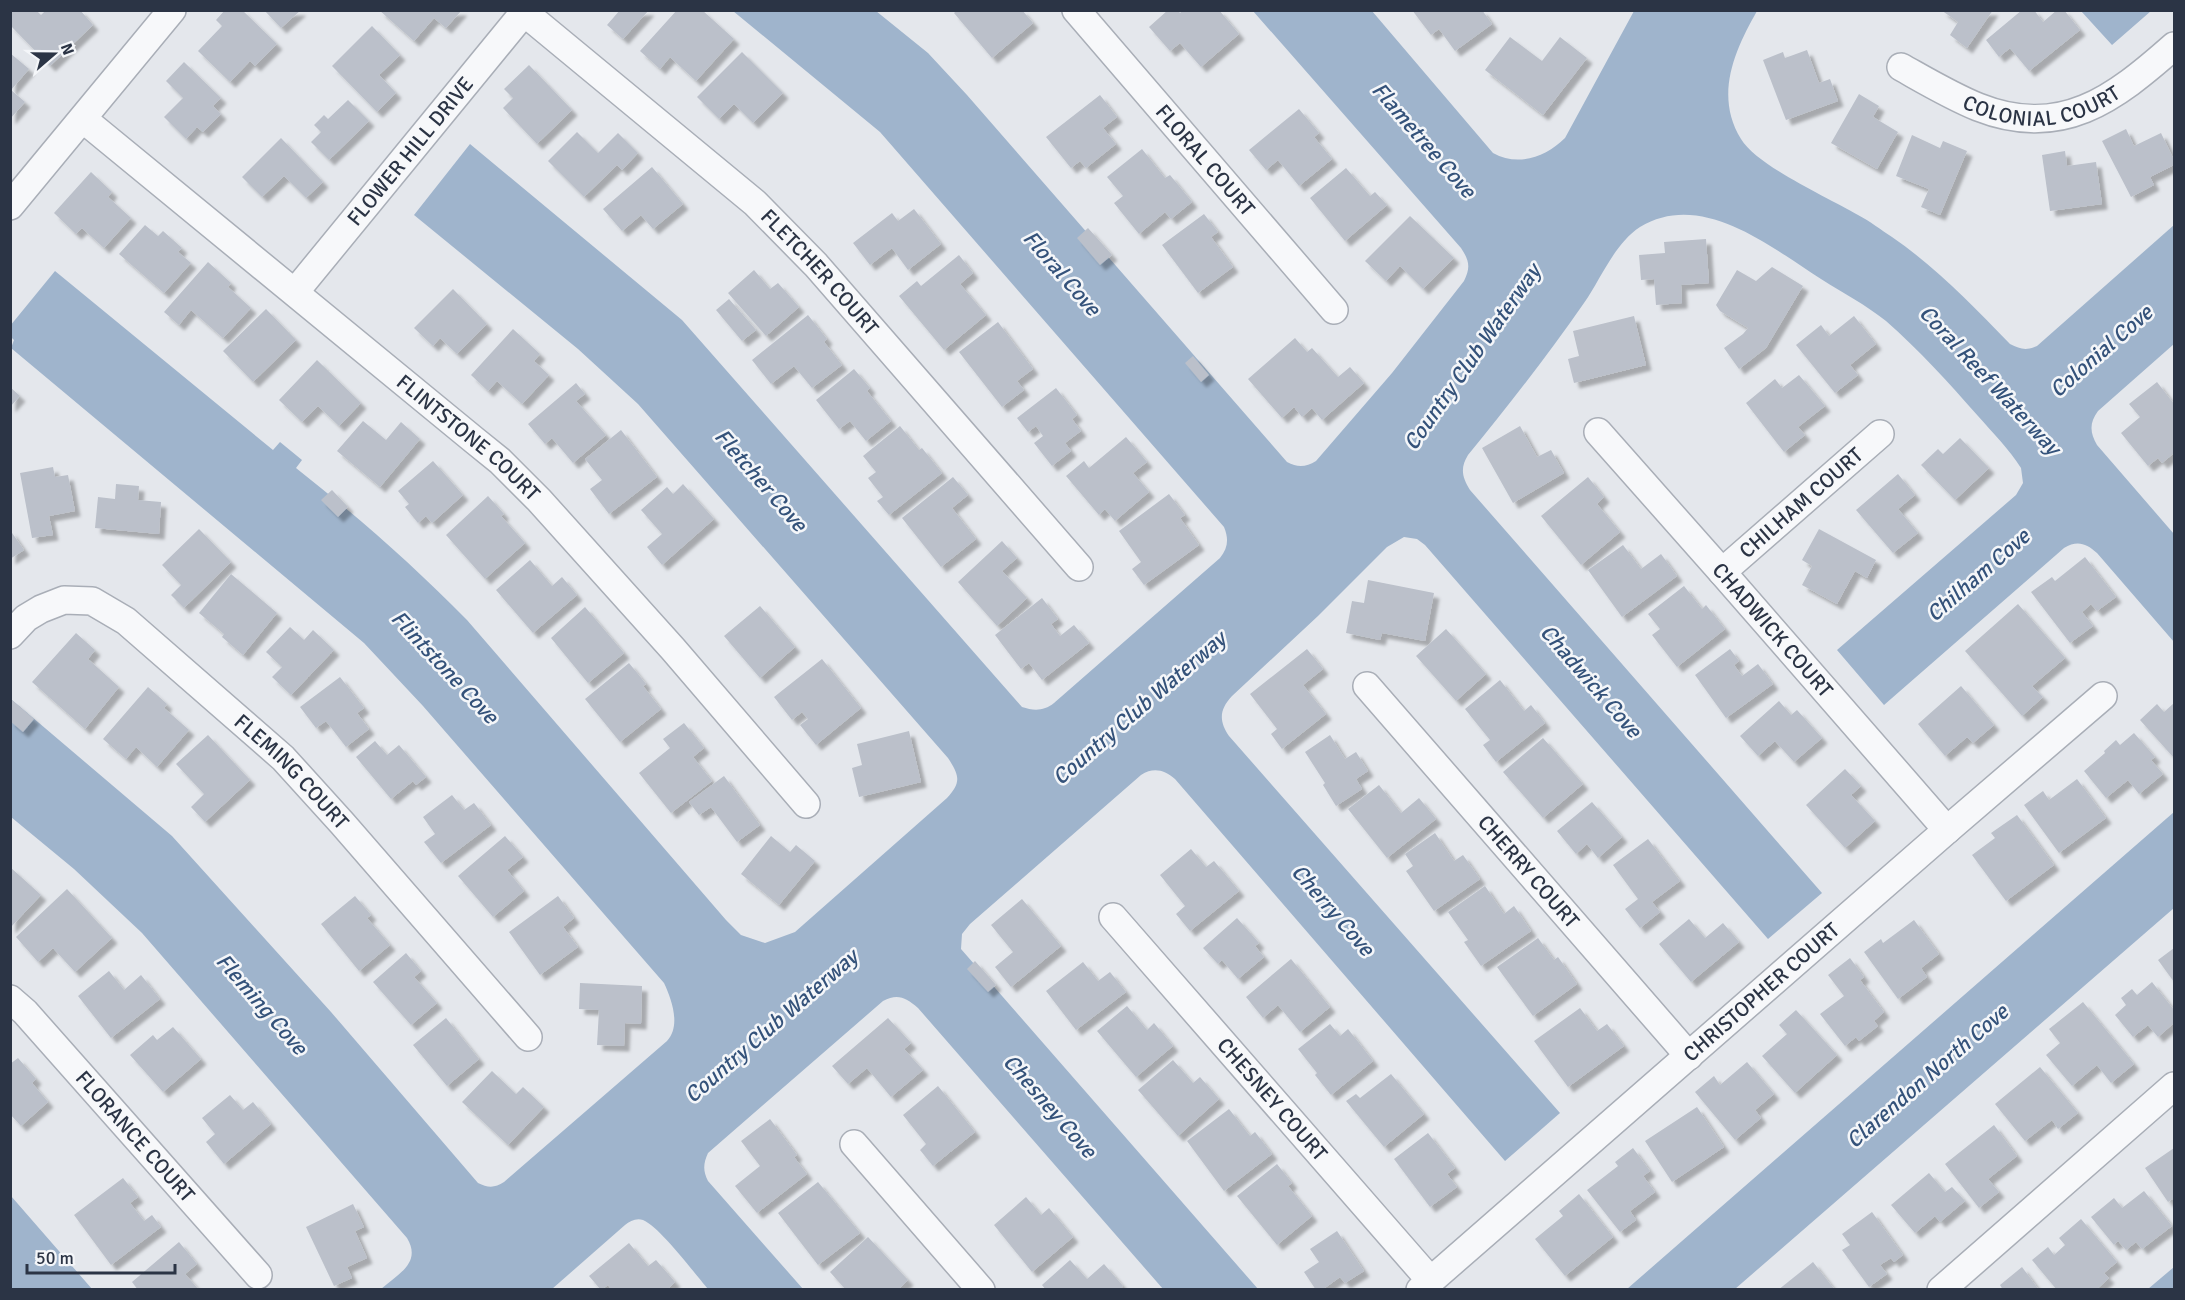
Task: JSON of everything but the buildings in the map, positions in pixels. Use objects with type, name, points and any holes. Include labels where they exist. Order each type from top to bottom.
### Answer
[{"type":"street","points":[[10,206],[172,10]]},
{"type":"street","name":"FLORAL COURT","points":[[1076,10],[1334,310]]},
{"type":"street","name":"FLOWER HILL DRIVE","points":[[295,292],[526,12]]},
{"type":"street","name":"FLETCHER COURT","points":[[526,12],[755,203],[786,233],[1079,567]]},
{"type":"street","name":"COLONIAL COURT","points":[[1900,67],[1978,107],[2012,117],[2050,117],[2086,109],[2113,96],[2175,46]]},
{"type":"street","name":"FLINTSTONE COURT","points":[[83,119],[483,447],[527,487],[666,640],[806,804]]},
{"type":"street","name":"CHADWICK COURT","points":[[1598,432],[1947,830]]},
{"type":"street","name":"CHILHAM COURT","points":[[1722,572],[1881,434]]},
{"type":"street","name":"FLEMING COURT","points":[[10,635],[26,618],[40,609],[64,600],[92,601],[126,621],[283,758],[528,1037]]},
{"type":"street","name":"CHERRY COURT","points":[[1367,686],[1689,1056]]},
{"type":"street","name":"CHRISTOPHER COURT","points":[[1425,1285],[2103,696]]},
{"type":"street","name":"CHESNEY COURT","points":[[1113,916],[1425,1285]]},
{"type":"street","name":"FLORANCE COURT","points":[[10,999],[33,1021],[258,1275]]},
{"type":"street","points":[[1941,1290],[2175,1086]]},
{"type":"street","points":[[854,1144],[981,1290]]},
{"type":"water","points":[[733,11],[876,11],[928,53],[1287,462],[1302,466],[1316,461],[1392,373],[1464,281],[1468,272],[1468,264],[1461,248],[1253,11],[1372,11],[1493,153],[1502,157],[1522,159],[1540,155],[1565,138],[1634,11],[1757,11],[1735,57],[1728,89],[1733,122],[1741,139],[1749,149],[1777,170],[1867,220],[1924,261],[2010,344],[2023,349],[2037,346],[2174,225],[2174,344],[2098,411],[2092,428],[2097,445],[2174,534],[2174,642],[2097,553],[2077,543],[2064,548],[1884,705],[1837,650],[2016,495],[2023,483],[2021,468],[2001,441],[1945,379],[1910,343],[1878,315],[1781,252],[1735,227],[1712,219],[1688,215],[1664,217],[1640,227],[1615,252],[1584,303],[1556,342],[1468,455],[1463,468],[1464,477],[1470,490],[1822,893],[1768,939],[1425,545],[1417,539],[1404,537],[1387,547],[1318,616],[1232,696],[1222,716],[1223,725],[1229,736],[1560,1113],[1505,1161],[1175,779],[1167,773],[1155,770],[1141,775],[970,924],[962,934],[961,949],[1258,1289],[1163,1289],[918,1008],[906,999],[893,997],[883,1001],[706,1157],[704,1167],[708,1181],[803,1289],[708,1289],[650,1224],[638,1219],[625,1225],[552,1289],[381,1289],[401,1273],[410,1261],[412,1254],[407,1238],[142,933],[74,869],[11,817],[10,702],[12,700],[172,836],[331,1012],[482,1185],[494,1186],[504,1182],[667,1041],[674,1028],[674,1013],[670,997],[664,983],[423,706],[364,643],[11,348],[14,340],[11,337],[10,326],[55,271],[273,450],[280,442],[302,460],[296,468],[384,541],[467,620],[726,920],[741,935],[765,943],[795,932],[947,798],[957,783],[955,769],[948,758],[638,404],[578,349],[414,215],[470,144],[682,320],[1022,707],[1039,709],[1054,703],[1220,558],[1225,551],[1227,536],[1224,527],[880,132]]},
{"type":"water","points":[[2081,11],[2151,11],[2112,45]]},
{"type":"water","name":"Clarendon North Cove","points":[[2174,812],[2174,908],[1735,1289],[1627,1289]]},
{"type":"water","points":[[11,1196],[92,1289],[11,1289]]},
{"type":"water","points":[[2174,1267],[2174,1289],[2148,1289]]},
{"type":"water label","name":"Flametree Cove","points":[[1424,140]]},
{"type":"water label","name":"Floral Cove","points":[[1062,273]]},
{"type":"water label","name":"Colonial Cove","points":[[2101,351]]},
{"type":"water label","name":"Country Club Waterway","points":[[1472,357]]},
{"type":"water label","name":"Coral Reef Waterway","points":[[1990,380]]},
{"type":"water label","name":"Fletcher Cove","points":[[761,480]]},
{"type":"water label","name":"Chilham Cove","points":[[1978,575]]},
{"type":"water label","name":"Flintstone Cove","points":[[445,667]]},
{"type":"water label","name":"Chadwick Cove","points":[[1591,681]]},
{"type":"water label","name":"Country Club Waterway","points":[[1139,708]]},
{"type":"water label","name":"Cherry Cove","points":[[1333,910]]},
{"type":"water label","name":"Fleming Cove","points":[[262,1004]]},
{"type":"water label","name":"Country Club Waterway","points":[[771,1026]]},
{"type":"water label","name":"Chesney Cove","points":[[1050,1106]]}]
